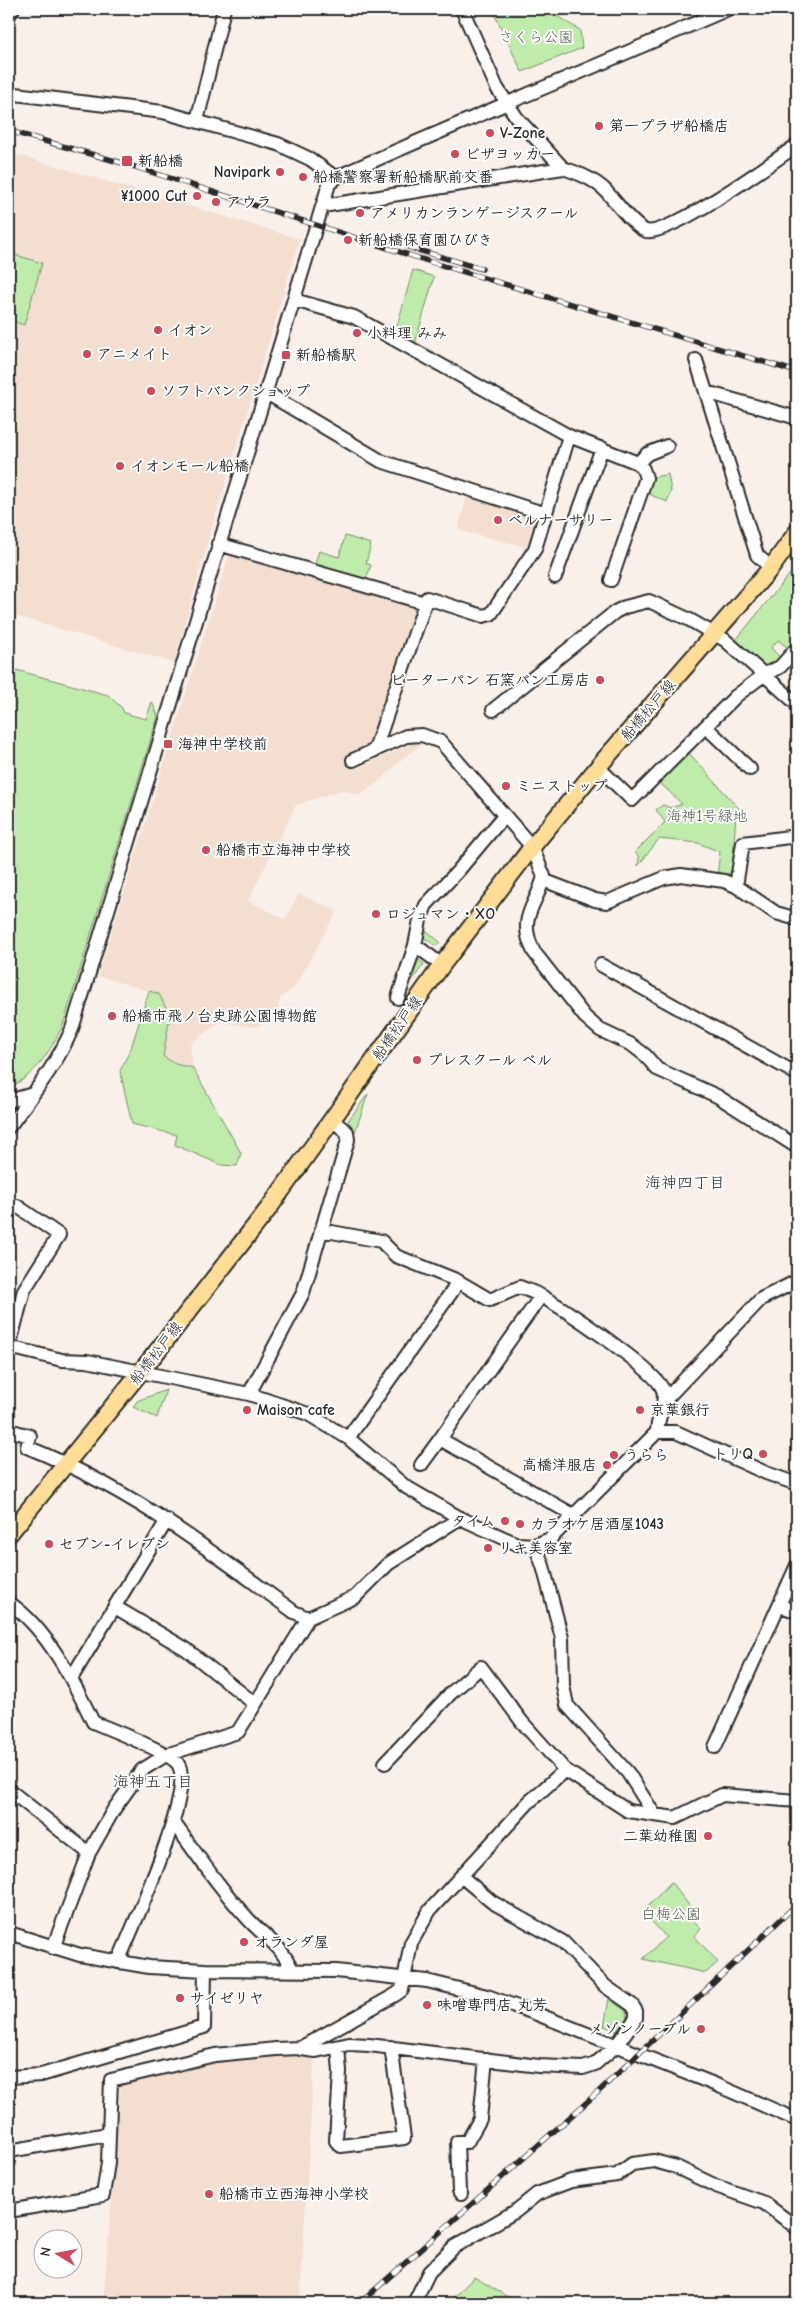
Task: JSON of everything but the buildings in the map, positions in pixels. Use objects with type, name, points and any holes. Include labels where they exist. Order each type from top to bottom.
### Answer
[{"type":"main road","name":"船橋松戸線","points":[[9,1534],[65,1462],[142,1371],[269,1208],[442,965],[532,847],[598,767],[771,568],[797,532]]},
{"type":"street","points":[[9,15],[13,9]]},
{"type":"street","points":[[197,121],[224,9]]},
{"type":"street","points":[[462,9],[494,83],[517,118],[563,168],[593,181],[646,231],[654,231],[686,218],[797,145]]},
{"type":"street","points":[[9,1127],[60,1056],[72,1029],[329,184],[336,178],[506,102],[614,59],[728,9]]},
{"type":"street","points":[[11,93],[163,112],[256,137],[294,150],[336,178]]},
{"type":"street","points":[[323,206],[563,168]]},
{"type":"street","points":[[294,300],[354,317],[569,436],[638,463],[643,469],[646,478],[611,580]]},
{"type":"street","points":[[696,360],[758,556],[771,568]]},
{"type":"street","points":[[265,392],[381,461],[546,514]]},
{"type":"street","points":[[706,392],[797,418]]},
{"type":"street","points":[[375,749],[427,598],[483,616],[491,614],[535,549],[569,436]]},
{"type":"street","points":[[638,463],[647,454],[667,446]]},
{"type":"street","points":[[556,577],[602,448]]},
{"type":"street","points":[[218,544],[425,603]]},
{"type":"street","points":[[493,710],[615,612],[625,607],[649,601],[725,640],[797,704]]},
{"type":"street","points":[[598,767],[632,800],[736,696],[765,674],[780,667],[797,648]]},
{"type":"street","points":[[706,727],[750,769]]},
{"type":"street","points":[[353,760],[375,749],[414,735],[442,742],[532,847],[544,876],[528,914],[528,942],[585,1017],[600,1030],[618,1037],[638,1050],[657,1069],[717,1096],[797,1148]]},
{"type":"street","points":[[398,998],[426,905],[458,871],[504,816]]},
{"type":"street","points":[[736,886],[743,843],[797,836]]},
{"type":"street","points":[[543,880],[595,900],[607,902],[664,878],[681,875],[724,881],[736,886],[776,913],[797,919]]},
{"type":"street","points":[[415,945],[442,965]]},
{"type":"street","points":[[601,965],[797,1074]]},
{"type":"street","points":[[9,1101],[33,1094]]},
{"type":"street","points":[[249,1394],[303,1293],[348,1140],[347,1132],[332,1120]]},
{"type":"street","points":[[17,1206],[59,1235],[24,1290],[9,1347],[62,1360],[87,1361],[249,1394],[308,1414],[348,1438],[406,1487],[460,1518],[509,1541],[535,1545],[550,1539],[657,1432],[665,1430],[676,1432],[766,1473],[797,1484]]},
{"type":"street","points":[[321,1230],[381,1241],[396,1256],[456,1280],[490,1300],[520,1287],[541,1296],[616,1346],[663,1388],[664,1401],[657,1422],[657,1432]]},
{"type":"street","points":[[348,1438],[453,1290],[456,1280]]},
{"type":"street","points":[[664,1401],[762,1299],[797,1281]]},
{"type":"street","points":[[421,1465],[541,1296]]},
{"type":"street","points":[[9,1430],[30,1436],[27,1447],[65,1462],[167,1520],[294,1612],[308,1618]]},
{"type":"street","points":[[440,1439],[575,1516]]},
{"type":"street","points":[[53,1948],[89,1852],[114,1809],[142,1770],[166,1755],[238,1732],[308,1618],[355,1598],[388,1564],[460,1518]]},
{"type":"street","points":[[72,1678],[167,1520]]},
{"type":"street","points":[[535,1545],[543,1566],[562,1638],[563,1686],[567,1705],[628,1773],[654,1814]]},
{"type":"street","points":[[715,1747],[797,1565]]},
{"type":"street","points":[[9,1603],[24,1613],[72,1678],[93,1722],[166,1755],[178,1764],[182,1778],[181,1795],[174,1823],[118,1962]]},
{"type":"street","points":[[780,1605],[797,1612]]},
{"type":"street","points":[[114,1607],[186,1649],[255,1704]]},
{"type":"street","points":[[385,1763],[451,1693],[480,1667],[522,1722],[565,1770],[628,1811],[675,1818],[722,1795],[797,1801]]},
{"type":"street","points":[[300,2048],[402,1990],[411,1943],[430,1910],[528,1803],[565,1770]]},
{"type":"street","points":[[9,1790],[89,1852]]},
{"type":"street","points":[[174,1823],[216,1881],[250,1921],[285,1953],[292,1970]]},
{"type":"street","points":[[9,2211],[103,2194],[108,2163],[111,2080],[215,2055],[276,2048],[300,2048],[316,2051],[349,2044],[391,2047],[539,2066],[583,2068],[595,2064],[616,2046],[636,2018],[636,2011],[632,2005],[605,1986],[563,1942],[492,1902],[462,1877]]},
{"type":"street","points":[[9,1933],[53,1948],[118,1962],[175,1970],[336,1971],[426,1981],[488,1996],[719,2086],[797,2120]]},
{"type":"street","points":[[9,2077],[40,2074],[204,2027],[205,1970]]},
{"type":"street","points":[[338,2047],[340,2072],[336,2141],[341,2146],[404,2138],[391,2047]]},
{"type":"street","points":[[461,2194],[459,2191],[457,2142],[467,2142],[480,2119],[486,2059]]},
{"type":"street","points":[[9,2151],[108,2134]]},
{"type":"street","points":[[414,2303],[429,2272],[454,2247],[516,2211],[537,2194],[571,2181],[617,2175],[632,2164],[654,2161],[676,2166],[716,2186],[764,2203],[797,2228]]},
{"type":"shaded area","name":"イオンモール船橋","points":[[9,152],[300,239],[208,541],[174,663],[9,614]]},
{"type":"shaded area","name":"ベルナーサリー","points":[[467,495],[531,515],[537,526],[530,548],[458,530]]},
{"type":"shaded area","name":"船橋市立海神中学校","points":[[230,552],[415,605],[418,613],[374,734],[364,750],[351,757],[357,769],[419,740],[426,741],[403,758],[382,779],[360,795],[342,790],[296,805],[248,901],[285,919],[299,894],[337,911],[294,988],[280,998],[277,1015],[256,1027],[220,1022],[190,1044],[193,1068],[175,1064],[163,1056],[170,1016],[159,994],[98,976]]},
{"type":"shaded area","name":"船橋市立西海神小学校","points":[[297,2053],[314,2060],[300,2303],[103,2303],[121,2085],[215,2063]]},
{"type":"green space","name":"さくら公園","points":[[492,9],[553,9],[550,12],[580,30],[582,48],[522,72]]},
{"type":"green space","points":[[9,253],[42,263],[24,325],[9,320]]},
{"type":"green space","points":[[413,270],[434,277],[415,344],[395,333]]},
{"type":"green space","points":[[668,474],[671,491],[667,502],[649,494],[651,478]]},
{"type":"green space","points":[[345,536],[371,544],[366,563],[371,565],[365,582],[314,567],[319,551],[339,557]]},
{"type":"green space","points":[[797,565],[797,638],[788,648],[778,640],[771,648],[780,657],[772,665],[764,667],[736,640]]},
{"type":"green space","points":[[9,668],[108,695],[122,708],[124,713],[146,719],[152,702],[158,716],[63,1025],[53,1044],[35,1069],[19,1083],[9,1088]]},
{"type":"green space","name":"海神1号緑地","points":[[689,753],[743,813],[736,814],[732,871],[723,877],[717,877],[720,852],[698,843],[659,839],[638,866],[639,857],[635,852],[665,822],[656,810],[663,805],[671,808],[682,804],[659,782]]},
{"type":"green space","points":[[427,931],[440,942],[436,946],[423,937]]},
{"type":"green space","points":[[415,957],[424,964],[406,989]]},
{"type":"green space","points":[[149,991],[159,994],[170,1016],[163,1056],[175,1064],[193,1068],[241,1153],[237,1166],[221,1165],[175,1145],[177,1135],[132,1124],[120,1071],[131,1048]]},
{"type":"green space","points":[[368,1094],[355,1132],[348,1121]]},
{"type":"green space","points":[[166,1390],[157,1418],[133,1407],[137,1401]]},
{"type":"green space","name":"白梅公園","points":[[671,1882],[698,1917],[693,1921],[701,1929],[694,1936],[718,1962],[706,1973],[643,1959],[666,1937],[643,1912]]},
{"type":"green space","points":[[609,1999],[626,2011],[627,2017],[619,2032],[604,2026]]},
{"type":"green space","points":[[474,2277],[518,2303],[449,2303]]},
{"type":"railway","points":[[9,131],[126,164],[431,262],[797,372]]},
{"type":"railway","points":[[408,247],[482,269]]},
{"type":"railway","points":[[360,2303],[596,2094],[797,1904]]},
{"type":"place","name":"第一プラザ船橋店","points":[[599,126]]},
{"type":"place","name":"V-Zone","points":[[490,133]]},
{"type":"place","name":"ピザヨッカー","points":[[455,154]]},
{"type":"place","name":"新船橋","points":[[127,161]]},
{"type":"place","name":"Navipark","points":[[280,172]]},
{"type":"place","name":"船橋警察署新船橋駅前交番","points":[[303,177]]},
{"type":"place","name":"¥1000 Cut","points":[[197,196]]},
{"type":"place","name":"アウラ","points":[[216,202]]},
{"type":"place","name":"アメリカンランゲージスクール","points":[[360,213]]},
{"type":"place","name":"新船橋保育園ひびき","points":[[348,240]]},
{"type":"place","name":"イオン","points":[[158,330]]},
{"type":"place","name":"小料理 みみ","points":[[357,333]]},
{"type":"place","name":"アニメイト","points":[[87,354]]},
{"type":"place","name":"新船橋駅","points":[[286,355]]},
{"type":"place","name":"ソフトバンクショップ","points":[[151,391]]},
{"type":"place","name":"イオンモール船橋","points":[[120,466]]},
{"type":"place","name":"ベルナーサリー","points":[[498,520]]},
{"type":"place","name":"ピーターパン 石窯パン工房店","points":[[600,680]]},
{"type":"place","name":"海神中学校前","points":[[168,744]]},
{"type":"place","name":"ミニストップ","points":[[506,786]]},
{"type":"place","name":"船橋市立海神中学校","points":[[206,850]]},
{"type":"place","name":"ロジュマン・XO","points":[[376,914]]},
{"type":"place","name":"船橋市飛ノ台史跡公園博物館","points":[[112,1016]]},
{"type":"place","name":"プレスクール ベル","points":[[417,1060]]},
{"type":"place","name":"Maison cafe","points":[[247,1410]]},
{"type":"place","name":"京葉銀行","points":[[640,1410]]},
{"type":"place","name":"トリQ","points":[[763,1454]]},
{"type":"place","name":"うらら","points":[[614,1455]]},
{"type":"place","name":"高橋洋服店","points":[[607,1465]]},
{"type":"place","name":"タイム","points":[[505,1521]]},
{"type":"place","name":"カラオケ居酒屋1043","points":[[520,1524]]},
{"type":"place","name":"セブン-イレブン","points":[[49,1544]]},
{"type":"place","name":"リキ美容室","points":[[488,1548]]},
{"type":"place","name":"二葉幼稚園","points":[[708,1836]]},
{"type":"place","name":"オランダ屋","points":[[244,1942]]},
{"type":"place","name":"サイゼリヤ","points":[[180,1998]]},
{"type":"place","name":"味噌専門店 丸芳","points":[[427,2005]]},
{"type":"place","name":"メゾンノーブル","points":[[701,2029]]},
{"type":"place","name":"船橋市立西海神小学校","points":[[209,2194]]},
{"type":"district","name":"海神四丁目","points":[[685,1183]]},
{"type":"district","name":"海神五丁目","points":[[153,1782]]}]
